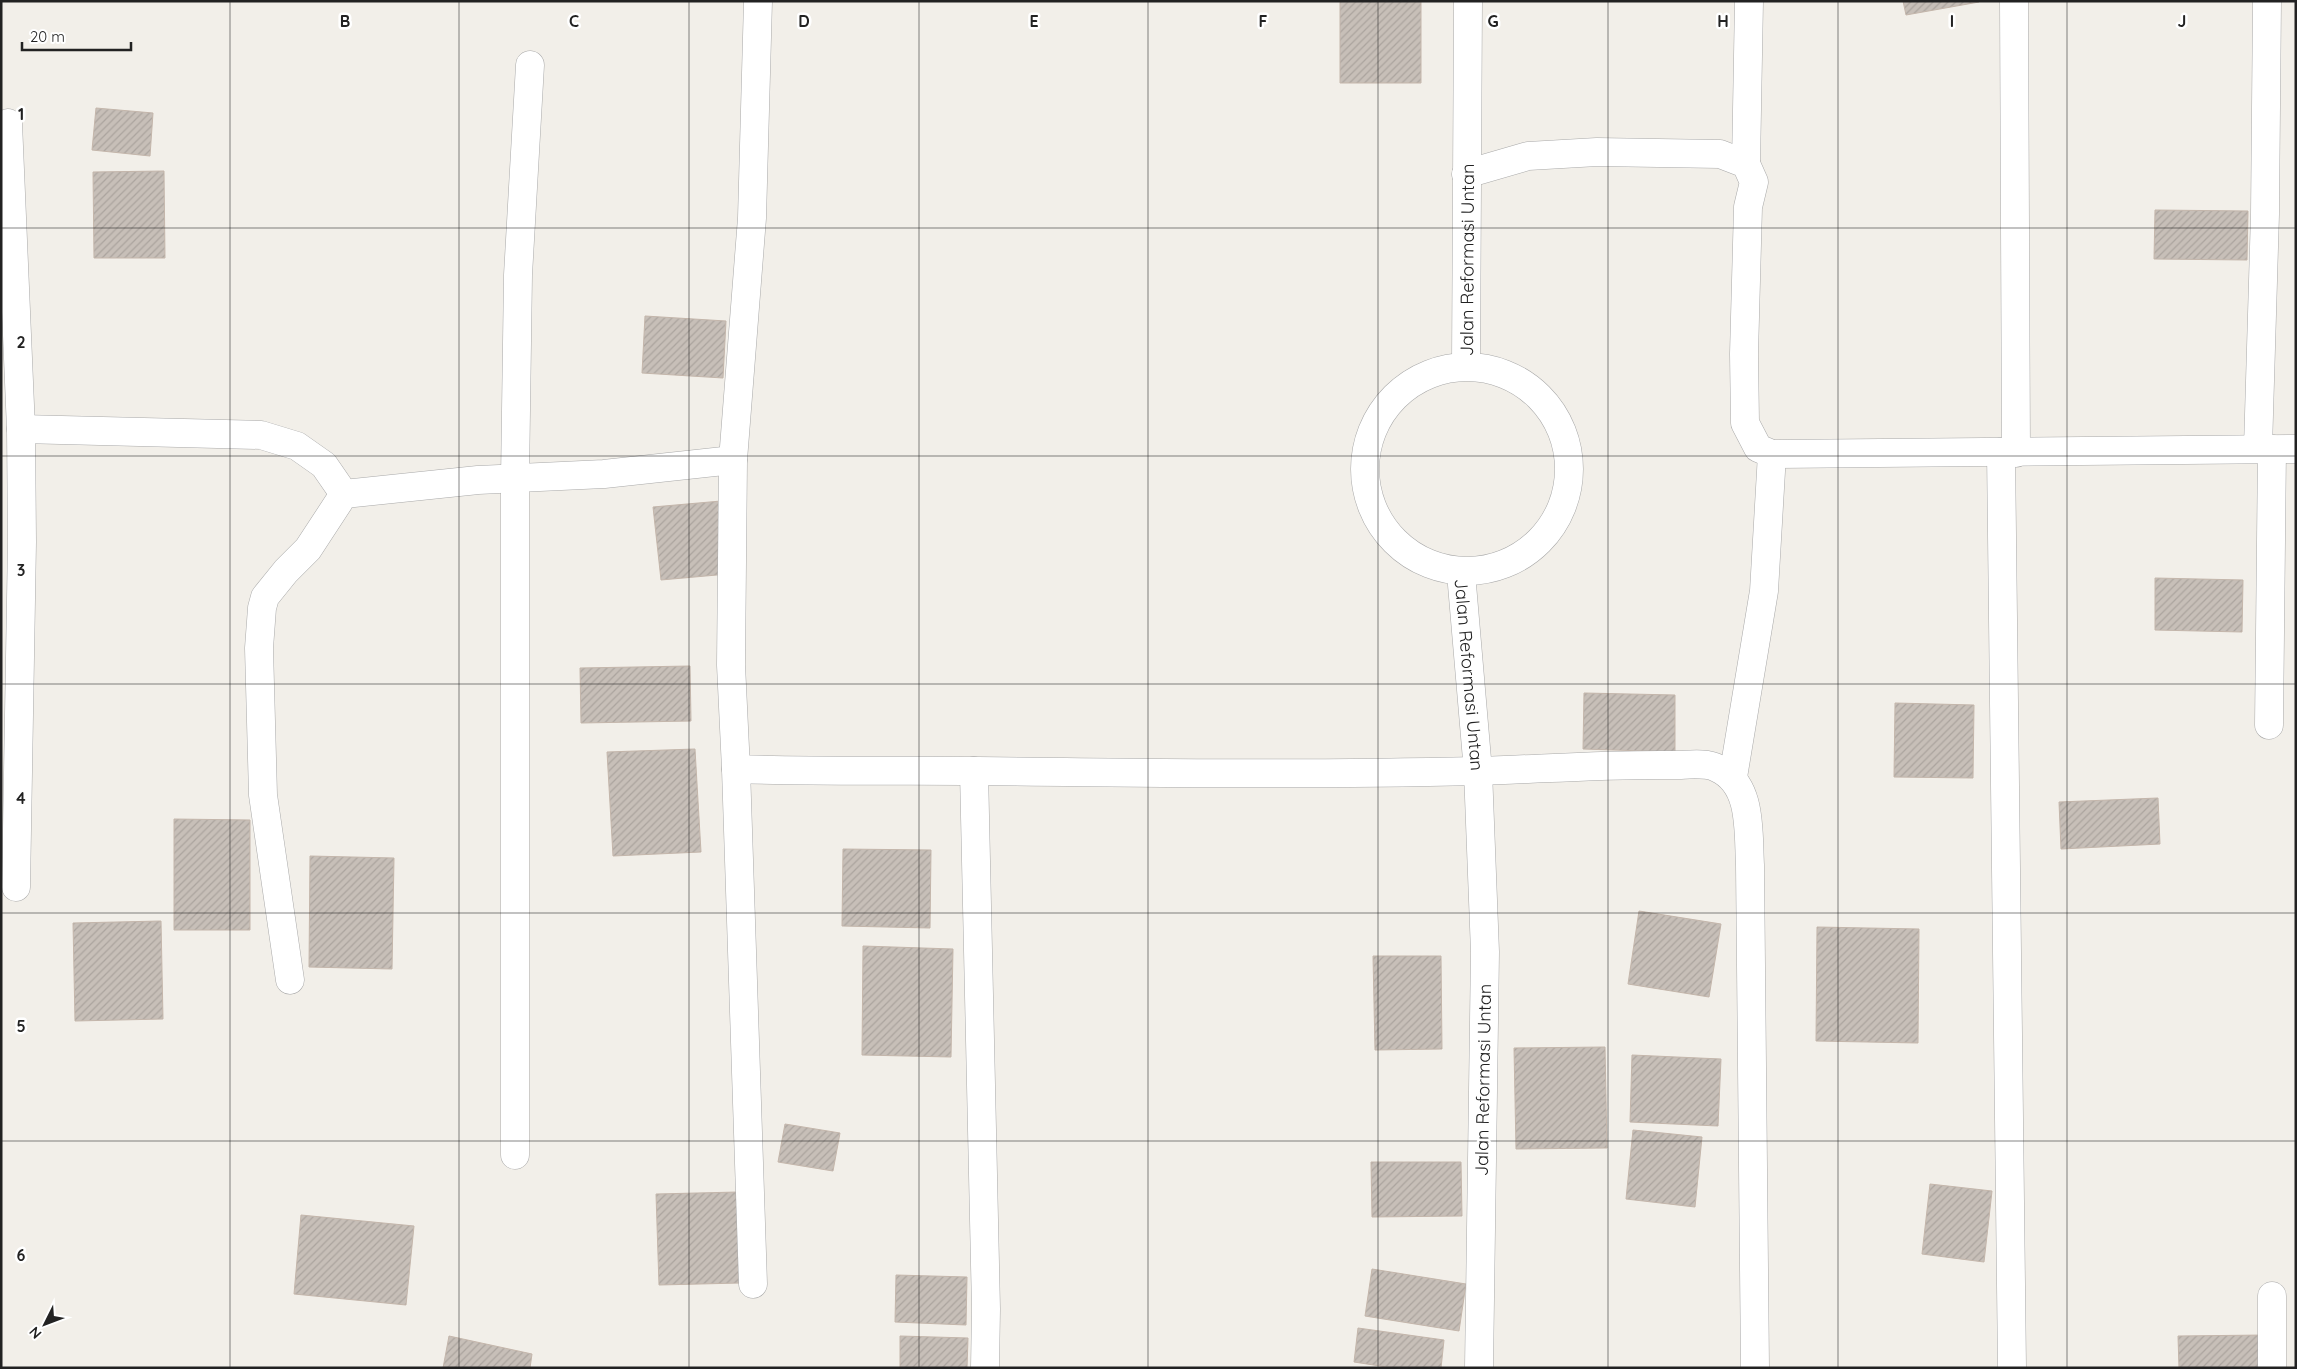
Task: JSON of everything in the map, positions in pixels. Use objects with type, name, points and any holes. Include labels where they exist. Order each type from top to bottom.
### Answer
[{"type":"street","points":[[753,1284],[731,665],[733,460],[752,218],[758,1]]},
{"type":"street","name":"Jalan Reformasi Untan","points":[[1468,1],[1466,366],[1428,374],[1394,395],[1372,428],[1364,466],[1370,505],[1391,539],[1422,563],[1461,573],[1478,771],[1485,952],[1479,1368]]},
{"type":"street","points":[[1749,1],[1746,164],[1754,182],[1748,207],[1744,354],[1745,423],[1758,448],[1772,454],[2275,449]]},
{"type":"street","points":[[2012,1368],[2008,452],[2014,1]]},
{"type":"street","points":[[2267,1],[2265,214],[2275,449],[2269,725]]},
{"type":"street","points":[[515,1155],[515,478],[518,275],[530,65]]},
{"type":"street","points":[[8,123],[21,429],[22,542],[16,887]]},
{"type":"street","points":[[1466,174],[1528,156],[1597,152],[1720,154],[1746,164]]},
{"type":"street","points":[[1461,573],[1502,568],[1537,546],[1561,513],[1570,473],[1564,432],[1541,397],[1507,374],[1466,366]]},
{"type":"street","points":[[21,429],[261,435],[297,446],[324,465],[344,494]]},
{"type":"street","points":[[1755,1368],[1750,865],[1744,799],[1734,777],[1764,591],[1772,454]]},
{"type":"street","points":[[344,494],[515,478],[604,474],[733,460]]},
{"type":"street","points":[[290,980],[263,795],[259,648],[262,608],[265,597],[286,571],[308,549],[344,494]]},
{"type":"street","points":[[736,769],[836,772],[974,771],[1237,775],[1478,771],[1630,764],[1714,766],[1734,777]]},
{"type":"street","points":[[974,771],[986,1308],[985,1368]]},
{"type":"street","points":[[2272,1296],[2272,1368]]},
{"type":"building","points":[[1340,1],[1421,1],[1421,83],[1340,83]]},
{"type":"building","points":[[1903,1],[1979,1],[1979,2],[1906,15]]},
{"type":"building","points":[[96,108],[153,113],[150,156],[92,150]]},
{"type":"building","points":[[164,171],[165,258],[94,258],[93,172]]},
{"type":"building","points":[[2155,210],[2248,211],[2247,260],[2154,259]]},
{"type":"building","points":[[645,316],[726,321],[723,378],[642,373]]},
{"type":"building","points":[[721,501],[728,574],[661,580],[653,507]]},
{"type":"building","points":[[2155,578],[2243,580],[2242,632],[2155,630]]},
{"type":"building","points":[[690,666],[691,721],[581,723],[580,668]]},
{"type":"building","points":[[1584,693],[1675,695],[1675,752],[1583,749]]},
{"type":"building","points":[[1895,703],[1974,705],[1973,778],[1894,777]]},
{"type":"building","points":[[695,749],[701,852],[613,856],[607,752]]},
{"type":"building","points":[[2158,798],[2160,844],[2061,849],[2059,802]]},
{"type":"building","points":[[174,819],[250,820],[250,930],[174,930]]},
{"type":"building","points":[[843,849],[931,850],[930,928],[842,926]]},
{"type":"building","points":[[310,856],[394,858],[392,969],[309,967]]},
{"type":"building","points":[[1639,911],[1721,924],[1709,997],[1628,984]]},
{"type":"building","points":[[161,921],[163,1019],[75,1021],[73,923]]},
{"type":"building","points":[[1817,927],[1919,929],[1918,1043],[1816,1041]]},
{"type":"building","points":[[863,946],[953,949],[951,1057],[862,1055]]},
{"type":"building","points":[[1373,956],[1441,956],[1442,1049],[1375,1050]]},
{"type":"building","points":[[1605,1047],[1607,1148],[1516,1149],[1514,1048]]},
{"type":"building","points":[[1632,1055],[1721,1059],[1718,1126],[1630,1122]]},
{"type":"building","points":[[785,1124],[840,1133],[833,1171],[778,1162]]},
{"type":"building","points":[[1633,1130],[1702,1137],[1695,1207],[1626,1199]]},
{"type":"building","points":[[1371,1162],[1461,1162],[1462,1216],[1372,1217]]},
{"type":"building","points":[[1930,1184],[1992,1191],[1984,1262],[1922,1254]]},
{"type":"building","points":[[738,1192],[740,1283],[659,1285],[656,1194]]},
{"type":"building","points":[[301,1215],[414,1226],[406,1305],[294,1294]]},
{"type":"building","points":[[1372,1269],[1466,1284],[1459,1331],[1365,1316]]},
{"type":"building","points":[[896,1275],[967,1277],[966,1325],[895,1322]]},
{"type":"building","points":[[1358,1328],[1444,1340],[1441,1368],[1393,1368],[1354,1362]]},
{"type":"building","points":[[2265,1335],[2265,1368],[2179,1368],[2178,1336]]},
{"type":"building","points":[[449,1336],[532,1354],[530,1368],[443,1368]]},
{"type":"building","points":[[900,1336],[968,1338],[967,1368],[900,1368]]}]
